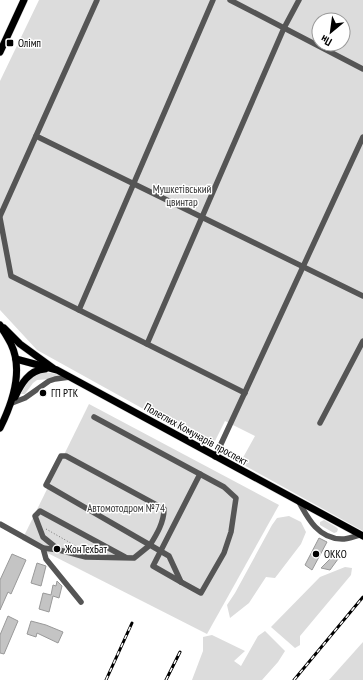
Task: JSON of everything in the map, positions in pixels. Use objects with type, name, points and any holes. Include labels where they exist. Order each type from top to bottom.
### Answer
[{"type":"main road","points":[[0,52],[24,0]]},
{"type":"main road","points":[[0,324],[11,345],[16,359],[16,378],[12,403]]},
{"type":"main road","points":[[0,324],[20,344],[57,370]]},
{"type":"main road","name":"Полеглих Комунарів проспект","points":[[16,359],[57,370],[215,457],[362,535]]},
{"type":"main road","points":[[0,428],[18,390],[32,372],[43,369],[57,370]]},
{"type":"lane","points":[[97,0],[0,217],[11,276],[245,393]]},
{"type":"lane","points":[[79,310],[213,0]]},
{"type":"lane","points":[[230,0],[363,69]]},
{"type":"lane","points":[[147,344],[284,28],[299,0]]},
{"type":"lane","points":[[36,136],[363,296]]},
{"type":"lane","points":[[215,457],[363,137]]},
{"type":"lane","points":[[320,423],[363,341]]},
{"type":"lane","points":[[12,403],[25,398],[49,381],[70,377]]},
{"type":"lane","points":[[94,417],[200,474],[224,487],[236,498],[231,532],[224,553],[201,593],[153,566],[200,474]]},
{"type":"lane","points":[[0,524],[43,548],[59,550],[86,557],[134,558],[150,544],[158,533],[164,515],[164,509],[66,456],[61,456],[46,485],[150,544],[169,556],[181,582]]},
{"type":"lane","points":[[299,502],[313,526],[332,538],[342,539],[362,535]]},
{"type":"lane","points":[[59,550],[43,537],[35,516],[40,511],[127,558]]},
{"type":"lane","points":[[43,548],[46,558],[81,602]]},
{"type":"path","points":[[38,524],[83,550]]},
{"type":"green space","name":"Мушкетівський цвинтар","points":[[39,0],[363,0],[363,531],[240,463],[255,436],[225,421],[212,447],[37,350],[0,310],[0,81]]},
{"type":"green space","points":[[40,371],[56,374],[63,378],[37,380],[25,394],[21,394],[32,375]]},
{"type":"green space","name":"Автомотодром №74","points":[[89,404],[279,505],[207,634],[22,540]]},
{"type":"green space","points":[[289,516],[301,522],[306,532],[301,544],[275,578],[266,577],[249,603],[230,618],[227,605],[272,525],[277,518]]},
{"type":"green space","points":[[324,520],[336,527],[338,529],[337,532],[334,533],[320,525],[320,522]]},
{"type":"green space","points":[[345,567],[352,568],[351,575],[300,636],[300,645],[295,648],[271,627],[320,577]]},
{"type":"green space","points":[[265,631],[285,651],[278,662],[262,680],[192,680],[203,651],[203,637],[212,635],[245,651],[234,661],[241,666],[258,636]]},
{"type":"green space","points":[[363,642],[363,680],[329,680]]},
{"type":"building","name":"ОККО","points":[[319,538],[327,542],[312,570],[305,565]]},
{"type":"building","points":[[12,554],[26,560],[11,594],[8,592],[0,610],[0,580]]},
{"type":"building","points":[[332,557],[338,559],[330,570],[321,568]]},
{"type":"building","points":[[37,563],[46,566],[41,586],[31,583]]},
{"type":"building","points":[[57,581],[62,586],[59,598],[53,596],[49,612],[39,609],[43,593],[51,595],[53,585],[56,586]]},
{"type":"building","points":[[8,616],[18,621],[4,654],[0,653],[0,635]]},
{"type":"building","points":[[31,621],[63,632],[58,643],[37,633],[36,637],[27,634]]},
{"type":"railway","points":[[294,680],[363,597]]},
{"type":"railway","points":[[106,680],[132,623]]},
{"type":"railway","points":[[166,680],[180,652]]},
{"type":"place","name":"Олімп","points":[[10,43]]},
{"type":"place","name":"ГП РТК","points":[[43,393]]},
{"type":"place","name":"ЖонТехБат","points":[[57,549]]},
{"type":"place","name":"ОККО","points":[[316,554]]}]
